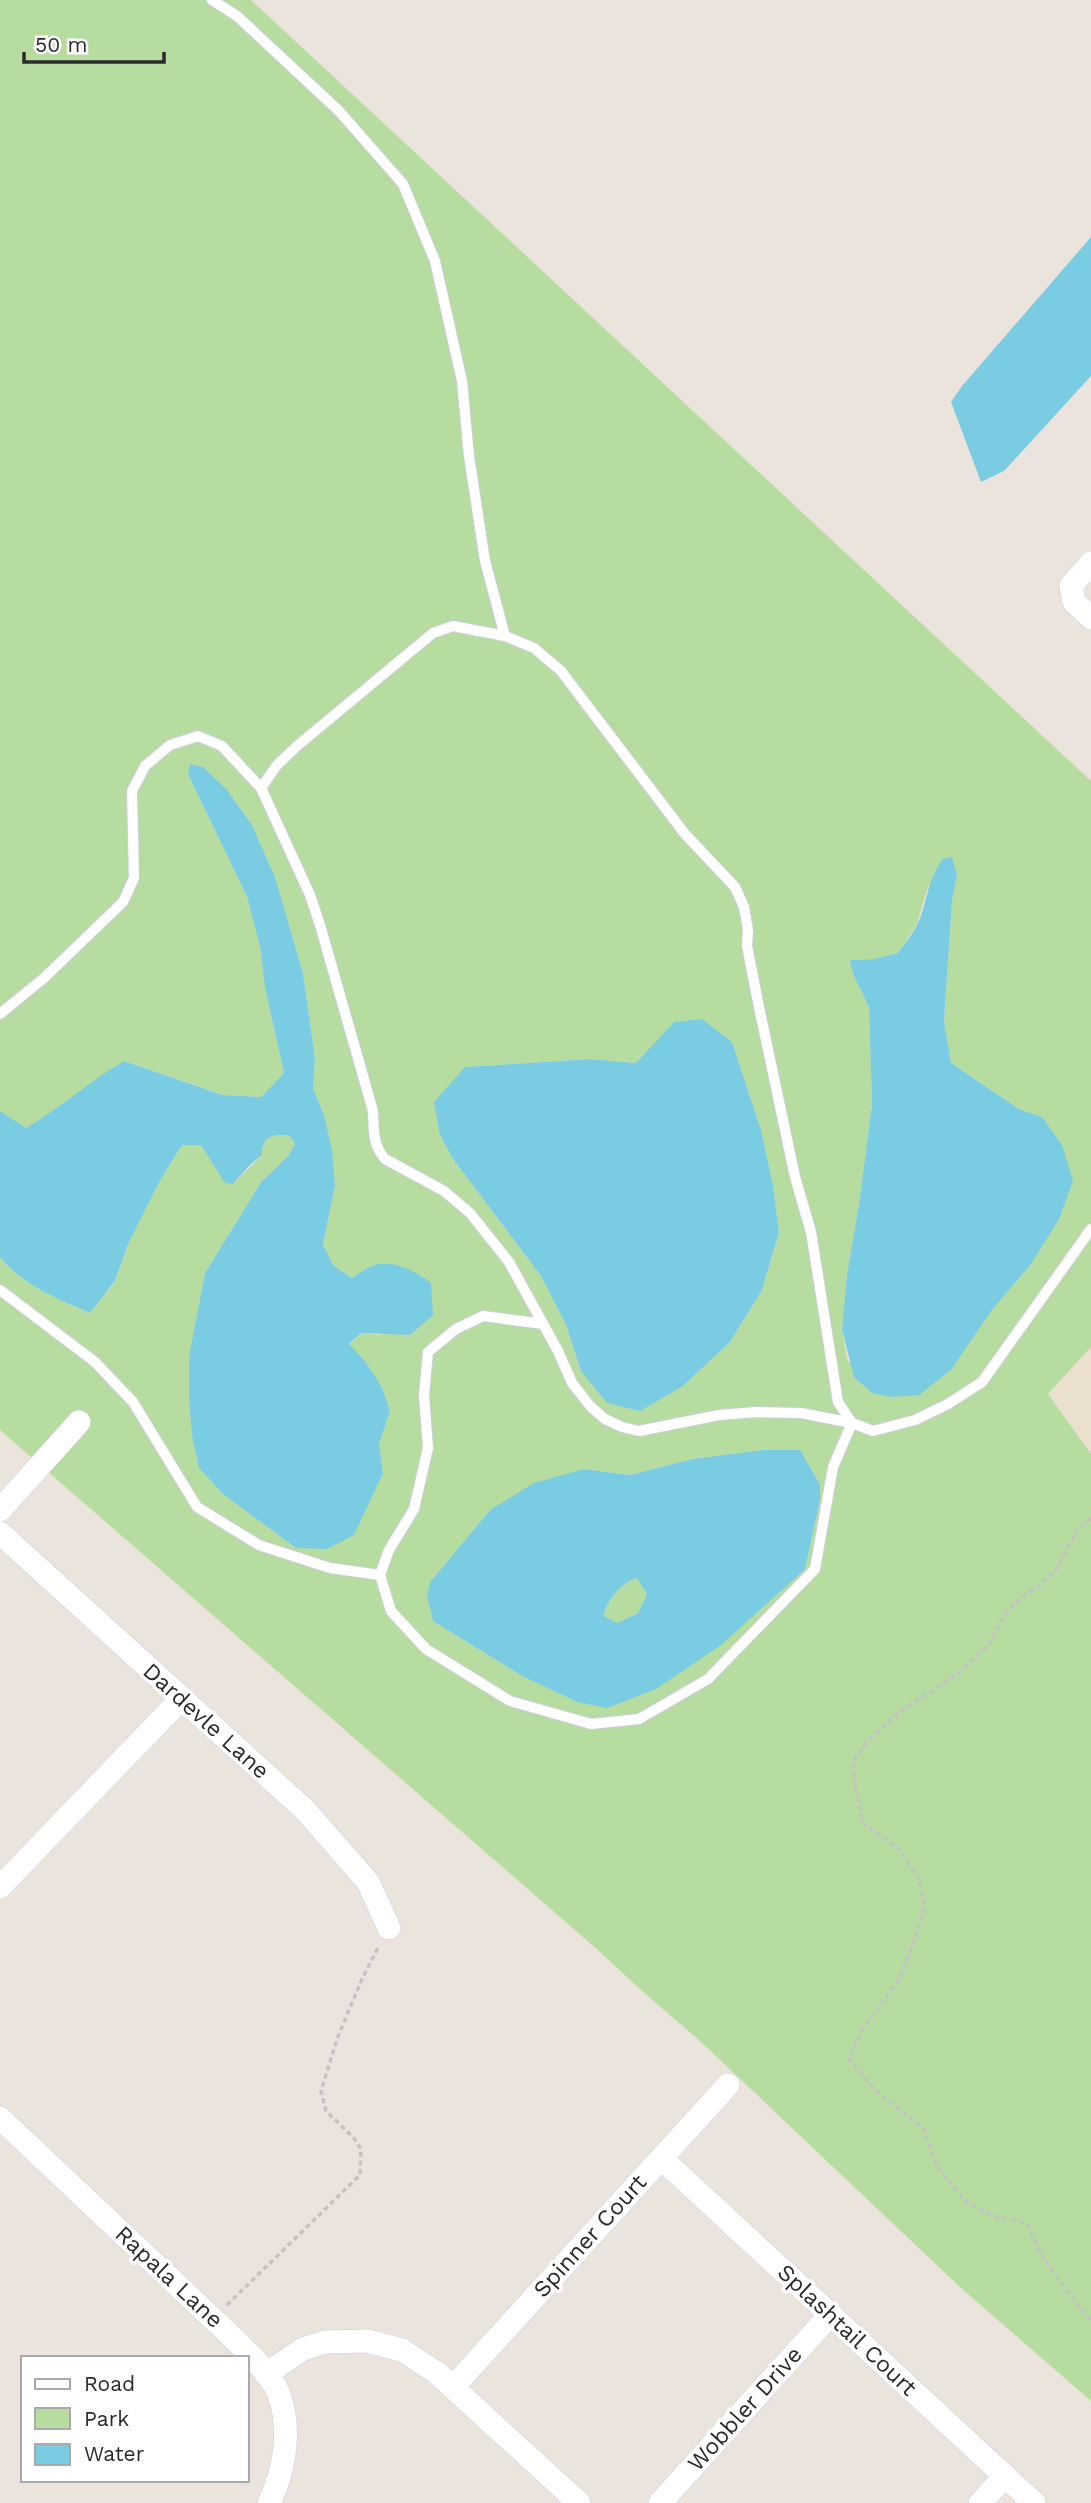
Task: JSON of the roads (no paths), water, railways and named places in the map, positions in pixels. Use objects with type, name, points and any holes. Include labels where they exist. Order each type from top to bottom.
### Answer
[{"type":"street","points":[[1091,563],[1071,586],[1074,602],[1091,618]]},
{"type":"street","points":[[0,1510],[79,1422]]},
{"type":"street","name":"Dardevle Lane","points":[[0,1533],[304,1810],[368,1882],[389,1928]]},
{"type":"street","points":[[0,1887],[181,1699]]},
{"type":"street","name":"Spinner Court","points":[[453,2387],[728,2085]]},
{"type":"street","name":"Rapala Lane","points":[[0,2119],[213,2319],[278,2390],[285,2450],[279,2481],[269,2503]]},
{"type":"street","name":"Splashtail Court","points":[[661,2158],[1034,2503]]},
{"type":"street","name":"Wobbler Drive","points":[[660,2503],[830,2315]]},
{"type":"street","points":[[266,2374],[303,2349],[325,2342],[352,2340],[402,2350],[419,2359],[453,2387],[579,2503]]},
{"type":"street","points":[[980,2503],[1004,2476]]},
{"type":"lane","points":[[212,0],[237,16],[339,111],[403,184],[435,261],[456,354],[462,381],[469,456],[485,561],[505,636]]},
{"type":"lane","points":[[261,788],[277,765],[297,746],[433,633],[453,626],[505,636],[534,648],[561,670],[685,834],[735,887],[744,907],[748,930],[747,946],[759,1007],[795,1177],[811,1232],[838,1402],[852,1423]]},
{"type":"lane","points":[[0,1014],[44,978],[123,902],[134,878],[132,791],[145,766],[170,745],[198,736],[222,746],[261,788],[310,895],[373,1111],[374,1138],[378,1151],[385,1159],[443,1191],[470,1213],[509,1262],[572,1383],[606,1419],[639,1431],[719,1415],[756,1412],[801,1413],[852,1423],[873,1431],[915,1420],[948,1404],[982,1382],[1091,1229]]},
{"type":"lane","points":[[0,1290],[95,1362],[133,1402],[197,1507],[259,1545],[330,1568],[380,1574]]},
{"type":"lane","points":[[543,1324],[484,1316],[456,1329],[428,1352],[425,1395],[428,1448],[414,1509],[389,1550],[380,1574],[391,1611],[426,1649],[510,1701],[591,1724],[639,1719],[708,1679],[815,1569],[833,1466],[852,1423]]},
{"type":"water","points":[[1091,237],[1091,376],[1004,471],[981,482],[951,402]]},
{"type":"water","points":[[190,764],[203,767],[227,790],[252,825],[275,877],[303,973],[315,1059],[313,1088],[324,1115],[332,1150],[335,1186],[323,1244],[333,1265],[352,1278],[372,1266],[387,1264],[411,1270],[431,1283],[433,1315],[410,1335],[361,1333],[349,1344],[365,1361],[382,1387],[390,1411],[379,1444],[383,1473],[354,1535],[327,1549],[296,1548],[224,1495],[199,1468],[192,1436],[189,1356],[205,1273],[261,1182],[288,1156],[295,1144],[290,1136],[279,1135],[266,1140],[262,1155],[233,1184],[225,1183],[201,1145],[182,1145],[161,1179],[129,1242],[115,1281],[90,1313],[53,1297],[30,1283],[0,1257],[0,1111],[26,1128],[124,1061],[223,1095],[261,1097],[284,1073],[265,988],[260,947],[247,897],[188,774]]},
{"type":"water","points":[[952,857],[957,875],[952,901],[944,1021],[951,1063],[1019,1109],[1042,1117],[1062,1145],[1073,1181],[1059,1219],[1031,1264],[991,1311],[951,1370],[919,1395],[892,1397],[872,1393],[854,1377],[842,1330],[847,1274],[872,1104],[869,1008],[855,979],[850,960],[874,959],[898,953],[917,925],[937,867],[943,859]]},
{"type":"water","points":[[702,1019],[732,1042],[761,1130],[773,1185],[779,1232],[762,1290],[730,1342],[683,1386],[640,1411],[607,1403],[581,1371],[566,1325],[541,1276],[453,1159],[440,1135],[434,1102],[465,1067],[591,1059],[636,1063],[674,1022]]},
{"type":"water","points":[[763,1450],[800,1450],[820,1484],[820,1500],[805,1569],[721,1645],[656,1689],[607,1708],[577,1702],[522,1676],[433,1621],[427,1596],[430,1582],[490,1510],[534,1483],[584,1469],[630,1475],[692,1459]],"holes":[[[637,1578],[647,1594],[638,1613],[617,1623],[604,1616],[611,1599],[632,1580]]]}]
